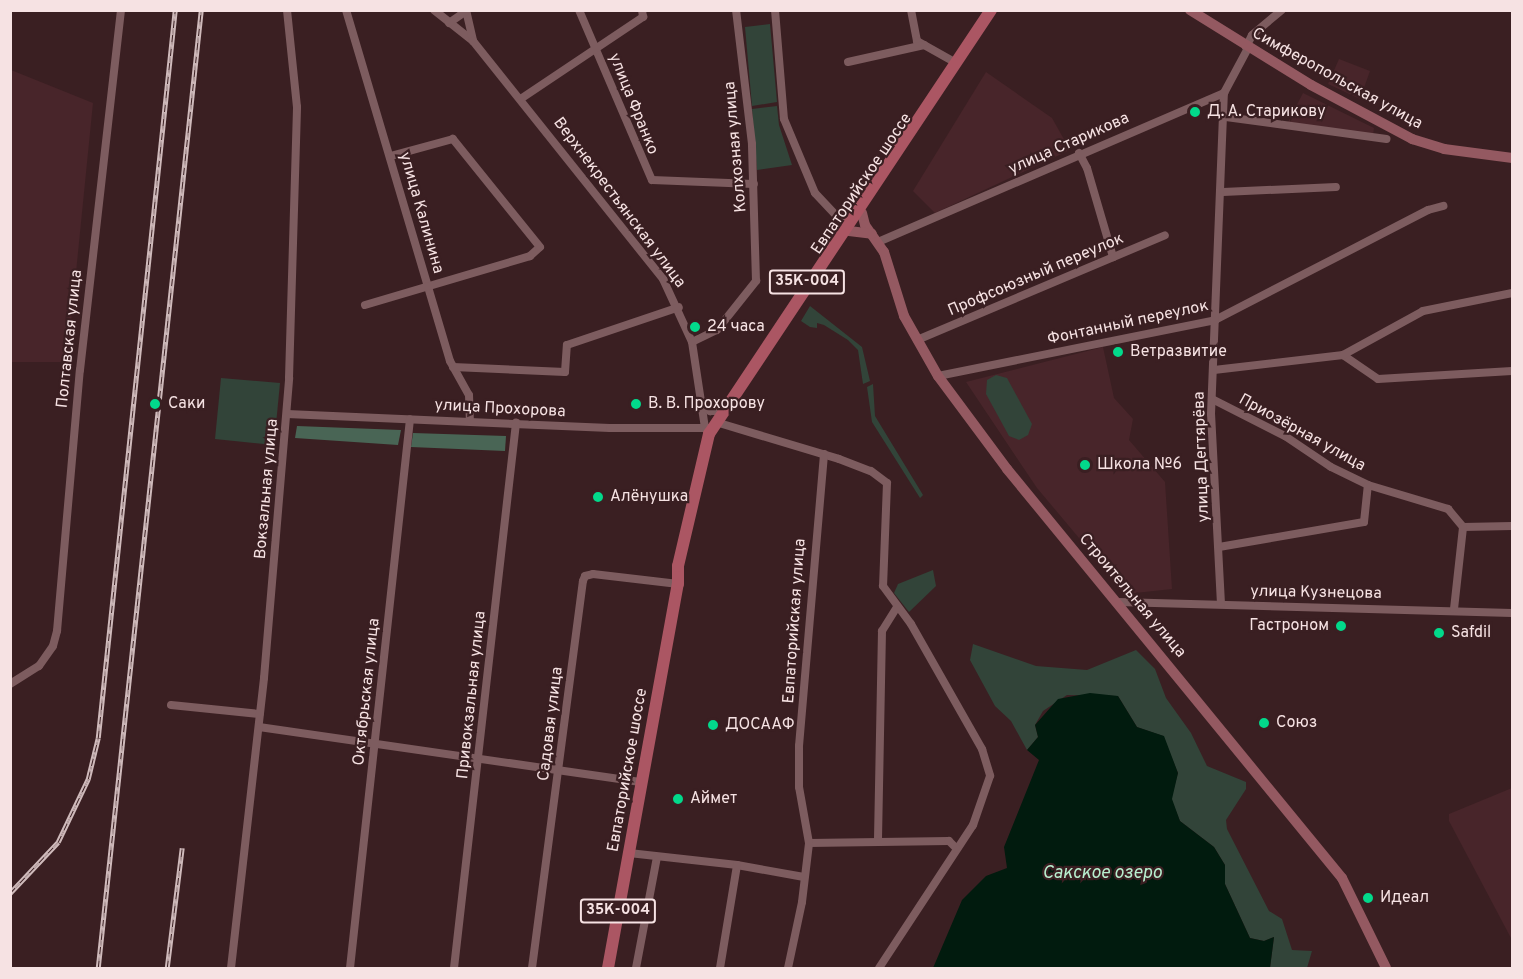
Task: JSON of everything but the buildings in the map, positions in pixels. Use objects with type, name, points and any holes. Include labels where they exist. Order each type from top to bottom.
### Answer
[{"type":"main road","name":"Евпаторийское шоссе","points":[[608,969],[679,581],[686,566],[714,422],[847,228],[991,10]]},
{"type":"main road","name":"Евпаторийское шоссе","points":[[847,228],[862,213],[1000,10]]},
{"type":"street","name":"Полтавская улица","points":[[10,684],[39,666],[53,646],[57,631],[82,349],[121,10]]},
{"type":"street","name":"Вокзальная улица","points":[[231,969],[259,727],[287,414],[297,128],[287,10]]},
{"type":"street","name":"улица Калинина","points":[[346,10],[453,367],[469,394],[470,422]]},
{"type":"street","name":"Верхнекрестьянская улица","points":[[434,10],[473,41],[522,98],[663,279],[679,307],[692,342],[699,402],[714,422]]},
{"type":"street","name":"улица Франко","points":[[579,10],[652,180],[753,181]]},
{"type":"street","points":[[522,98],[643,17],[642,10]]},
{"type":"street","name":"Колхозная улица","points":[[692,342],[717,330],[756,281],[753,181],[736,10]]},
{"type":"street","points":[[775,10],[784,119],[815,193],[847,228],[875,238]]},
{"type":"street","points":[[911,10],[914,36],[924,45],[956,63]]},
{"type":"street","name":"Симферопольская улица","points":[[1191,10],[1247,47],[1412,139],[1444,149],[1512,158]]},
{"type":"street","points":[[1224,93],[1252,35],[1282,10]]},
{"type":"street","points":[[448,23],[466,11]]},
{"type":"street","name":"Верхнекрестьянская улица","points":[[466,11],[473,41]]},
{"type":"street","points":[[848,62],[924,45]]},
{"type":"street","name":"улица Дегтярёва","points":[[1221,604],[1212,399],[1226,117],[1224,93]]},
{"type":"street","name":"улица Старикова","points":[[875,238],[939,219],[1079,153],[1224,93]]},
{"type":"street","points":[[1226,117],[1386,139]]},
{"type":"street","points":[[365,305],[530,256],[540,248],[453,139],[391,156]]},
{"type":"street","points":[[1079,153],[1087,168],[1113,258]]},
{"type":"street","points":[[1222,192],[1336,187]]},
{"type":"street","name":"Фонтанный переулок","points":[[938,376],[1215,320],[1428,210],[1443,206]]},
{"type":"street","name":"Строительная улица","points":[[862,213],[875,238],[899,306],[938,376],[1006,469],[1118,602],[1342,878],[1386,969]]},
{"type":"street","name":"Профсоюзный переулок","points":[[917,340],[1165,235]]},
{"type":"street","points":[[1214,370],[1343,356],[1423,311],[1512,292]]},
{"type":"street","points":[[453,367],[565,372],[567,345],[679,307]]},
{"type":"street","points":[[1343,356],[1378,379],[1512,371]]},
{"type":"street","name":"Приозёрная улица","points":[[1212,399],[1285,436],[1331,467],[1368,485],[1448,509],[1463,527]]},
{"type":"street","points":[[699,402],[714,422],[824,454],[872,471],[887,483],[882,575],[885,591],[911,624],[982,749],[990,776],[974,825],[879,969]]},
{"type":"street","name":"улица Прохорова","points":[[287,414],[516,423],[714,422]]},
{"type":"street","name":"Октябрьская улица","points":[[350,969],[410,419]]},
{"type":"street","name":"Привокзальная улица","points":[[454,969],[516,423]]},
{"type":"street","name":"Евпаторийская улица","points":[[788,969],[809,843],[799,787],[800,746],[824,454]]},
{"type":"street","points":[[1219,546],[1364,522],[1368,485]]},
{"type":"street","points":[[1454,609],[1463,527],[1512,526]]},
{"type":"street","name":"Садовая улица","points":[[532,969],[585,576],[679,581]]},
{"type":"street","name":"улица Кузнецова","points":[[1118,602],[1454,609],[1512,613]]},
{"type":"street","points":[[878,839],[882,631],[897,607]]},
{"type":"street","points":[[171,705],[260,714]]},
{"type":"street","points":[[259,727],[479,756],[642,782]]},
{"type":"street","points":[[809,843],[878,839],[949,841],[957,849]]},
{"type":"street","points":[[629,853],[737,865],[804,877]]},
{"type":"street","points":[[636,969],[657,856]]},
{"type":"street","points":[[720,969],[737,865]]},
{"type":"shaded area","points":[[770,24],[777,102],[752,106],[745,27]]},
{"type":"shaded area","points":[[1339,59],[1370,71],[1360,99],[1328,84]]},
{"type":"shaded area","points":[[11,70],[93,103],[67,362],[11,362]]},
{"type":"shaded area","points":[[986,72],[1052,118],[1070,150],[935,213],[913,191]]},
{"type":"shaded area","points":[[1303,93],[1374,128],[1373,135],[1288,122]]},
{"type":"shaded area","points":[[777,106],[779,125],[792,165],[757,170],[752,109]]},
{"type":"shaded area","points":[[810,306],[862,347],[870,381],[863,384],[858,350],[848,340],[824,325],[817,323],[817,328],[810,327],[801,321]]},
{"type":"shaded area","name":"Школа №6","points":[[1103,347],[1114,398],[1133,419],[1129,440],[1165,482],[1172,589],[1126,594],[1037,488],[966,382]]},
{"type":"shaded area","points":[[996,375],[1007,378],[1032,424],[1028,435],[1019,440],[1009,436],[986,394],[987,380]]},
{"type":"shaded area","points":[[221,378],[280,383],[274,445],[215,439]]},
{"type":"shaded area","points":[[873,384],[875,416],[923,495],[920,498],[872,422],[867,387]]},
{"type":"shaded area","points":[[297,426],[401,430],[398,445],[295,438]]},
{"type":"shaded area","points":[[413,433],[506,436],[505,451],[411,447]]},
{"type":"shaded area","points":[[933,570],[936,586],[909,612],[894,593],[898,584]]},
{"type":"shaded area","points":[[973,644],[1036,666],[1087,670],[1136,650],[1155,669],[1166,698],[1191,733],[1207,766],[1246,782],[1246,789],[1226,820],[1227,829],[1269,911],[1282,919],[1292,950],[1312,951],[1307,968],[1270,968],[1274,937],[1264,941],[1250,938],[1225,884],[1225,865],[1214,847],[1180,821],[1171,799],[1178,773],[1163,736],[1137,727],[1118,696],[1067,695],[1043,711],[1035,725],[1038,737],[1027,750],[1011,721],[995,706],[970,660]]},
{"type":"shaded area","points":[[1512,788],[1512,940],[1449,821],[1449,814]]},
{"type":"water","name":"Сакское озеро","points":[[1090,693],[1118,696],[1137,727],[1164,736],[1178,773],[1172,799],[1180,821],[1214,847],[1225,865],[1225,884],[1250,938],[1264,941],[1274,937],[1270,968],[933,968],[962,900],[986,876],[1007,868],[1004,847],[1039,760],[1027,750],[1038,737],[1035,725],[1058,699]]},
{"type":"railway","points":[[10,893],[58,842],[88,779],[98,738],[175,10]]},
{"type":"railway","points":[[98,968],[201,10]]},
{"type":"railway","points":[[167,968],[182,848]]},
{"type":"place","name":"Д. А. Старикову","points":[[1195,112]]},
{"type":"place","name":"24 часа","points":[[695,327]]},
{"type":"place","name":"Ветразвитие","points":[[1118,352]]},
{"type":"place","name":"Саки","points":[[155,404]]},
{"type":"place","name":"В. В. Прохорову","points":[[636,404]]},
{"type":"place","name":"Школа №6","points":[[1085,465]]},
{"type":"place","name":"Алёнушка","points":[[598,497]]},
{"type":"place","name":"Гастроном","points":[[1341,626]]},
{"type":"place","name":"Safdil","points":[[1439,633]]},
{"type":"place","name":"Союз","points":[[1264,723]]},
{"type":"place","name":"ДОСААФ","points":[[713,725]]},
{"type":"place","name":"Аймет","points":[[678,799]]},
{"type":"place","name":"Идеал","points":[[1368,898]]}]
